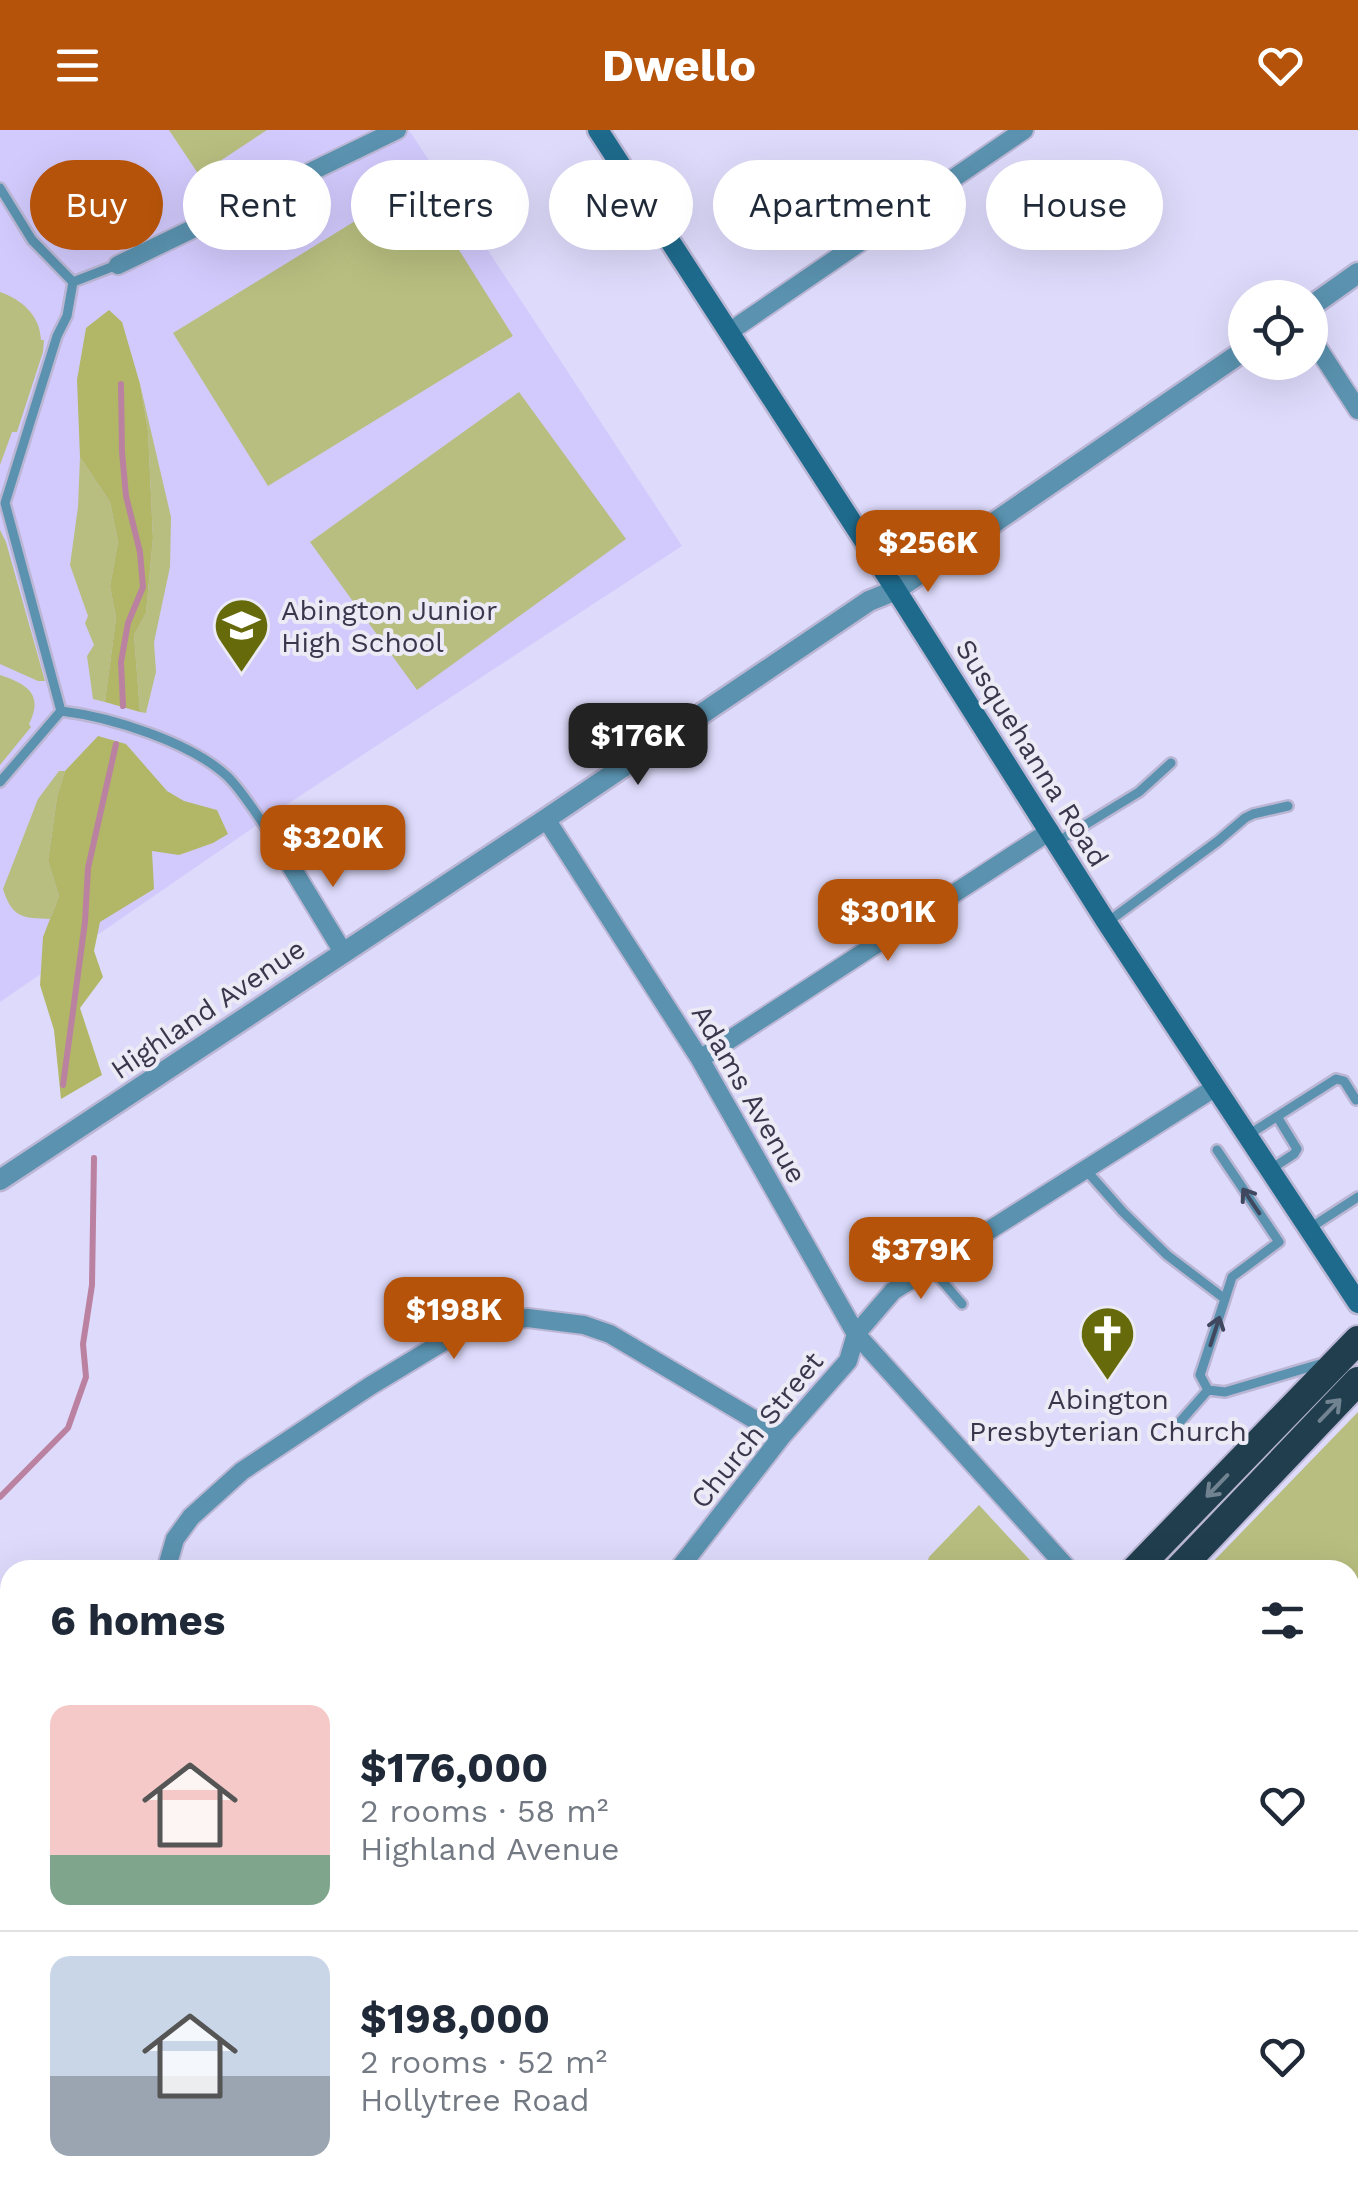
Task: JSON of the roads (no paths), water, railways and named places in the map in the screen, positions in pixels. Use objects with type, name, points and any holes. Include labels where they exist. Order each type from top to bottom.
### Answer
[{"type":"highway","points":[[1145,1560],[1350,1349]]},
{"type":"highway","points":[[1187,1560],[1358,1380]]},
{"type":"main road","name":"Susquehanna Road","points":[[598,130],[1107,923],[1358,1303]]},
{"type":"street","points":[[118,265],[397,130]]},
{"type":"street","points":[[729,332],[1024,130]]},
{"type":"street","points":[[1328,294],[1358,274]]},
{"type":"street","name":"Highland Avenue","points":[[0,1180],[869,602],[896,590],[1228,362]]},
{"type":"street","points":[[1328,364],[1358,410]]},
{"type":"street","name":"Adams Avenue","points":[[546,819],[700,1059],[856,1334],[1060,1560]]},
{"type":"street","points":[[700,1059],[1054,837]]},
{"type":"street","points":[[283,852],[343,952]]},
{"type":"street","name":"Church Street","points":[[686,1560],[782,1436],[848,1361],[856,1334],[893,1291],[1216,1087]]},
{"type":"street","points":[[169,1560],[175,1539],[191,1517],[242,1471],[460,1331],[492,1322],[528,1318],[584,1325],[610,1334],[782,1436]]},
{"type":"lane","points":[[0,188],[32,240],[72,282]]},
{"type":"lane","points":[[72,282],[118,265]]},
{"type":"lane","points":[[61,711],[2,502],[67,316],[72,282]]},
{"type":"lane","points":[[0,782],[61,711]]},
{"type":"lane","points":[[61,711],[84,714],[166,740],[200,756],[229,778],[283,852]]},
{"type":"lane","points":[[1054,837],[1139,792],[1171,763]]},
{"type":"lane","points":[[1107,923],[1245,818],[1288,806]]},
{"type":"lane","points":[[1248,1135],[1336,1079],[1344,1081],[1356,1100]]},
{"type":"lane","points":[[1271,1169],[1297,1149],[1278,1118]]},
{"type":"lane","points":[[1208,1390],[1200,1375],[1232,1277],[1278,1242],[1217,1150]]},
{"type":"lane","points":[[1085,1169],[1167,1255],[1225,1299]]},
{"type":"lane","points":[[1310,1228],[1358,1197]]},
{"type":"lane","points":[[931,1268],[962,1304]]},
{"type":"lane","points":[[1208,1390],[1225,1392],[1350,1349]]},
{"type":"lane","points":[[1180,1422],[1208,1390]]},
{"type":"waterway","points":[[121,384],[126,496],[140,552],[143,587],[128,623],[121,662],[123,706]]},
{"type":"waterway","points":[[63,1085],[85,922],[88,868],[116,744]]},
{"type":"waterway","points":[[0,1497],[68,1428],[86,1377],[83,1344],[92,1285],[94,1158]]},
{"type":"place","name":"Abington Junior High School","points":[[242,675]]},
{"type":"place","name":"Abington Presbyterian Church","points":[[1108,1382]]}]
